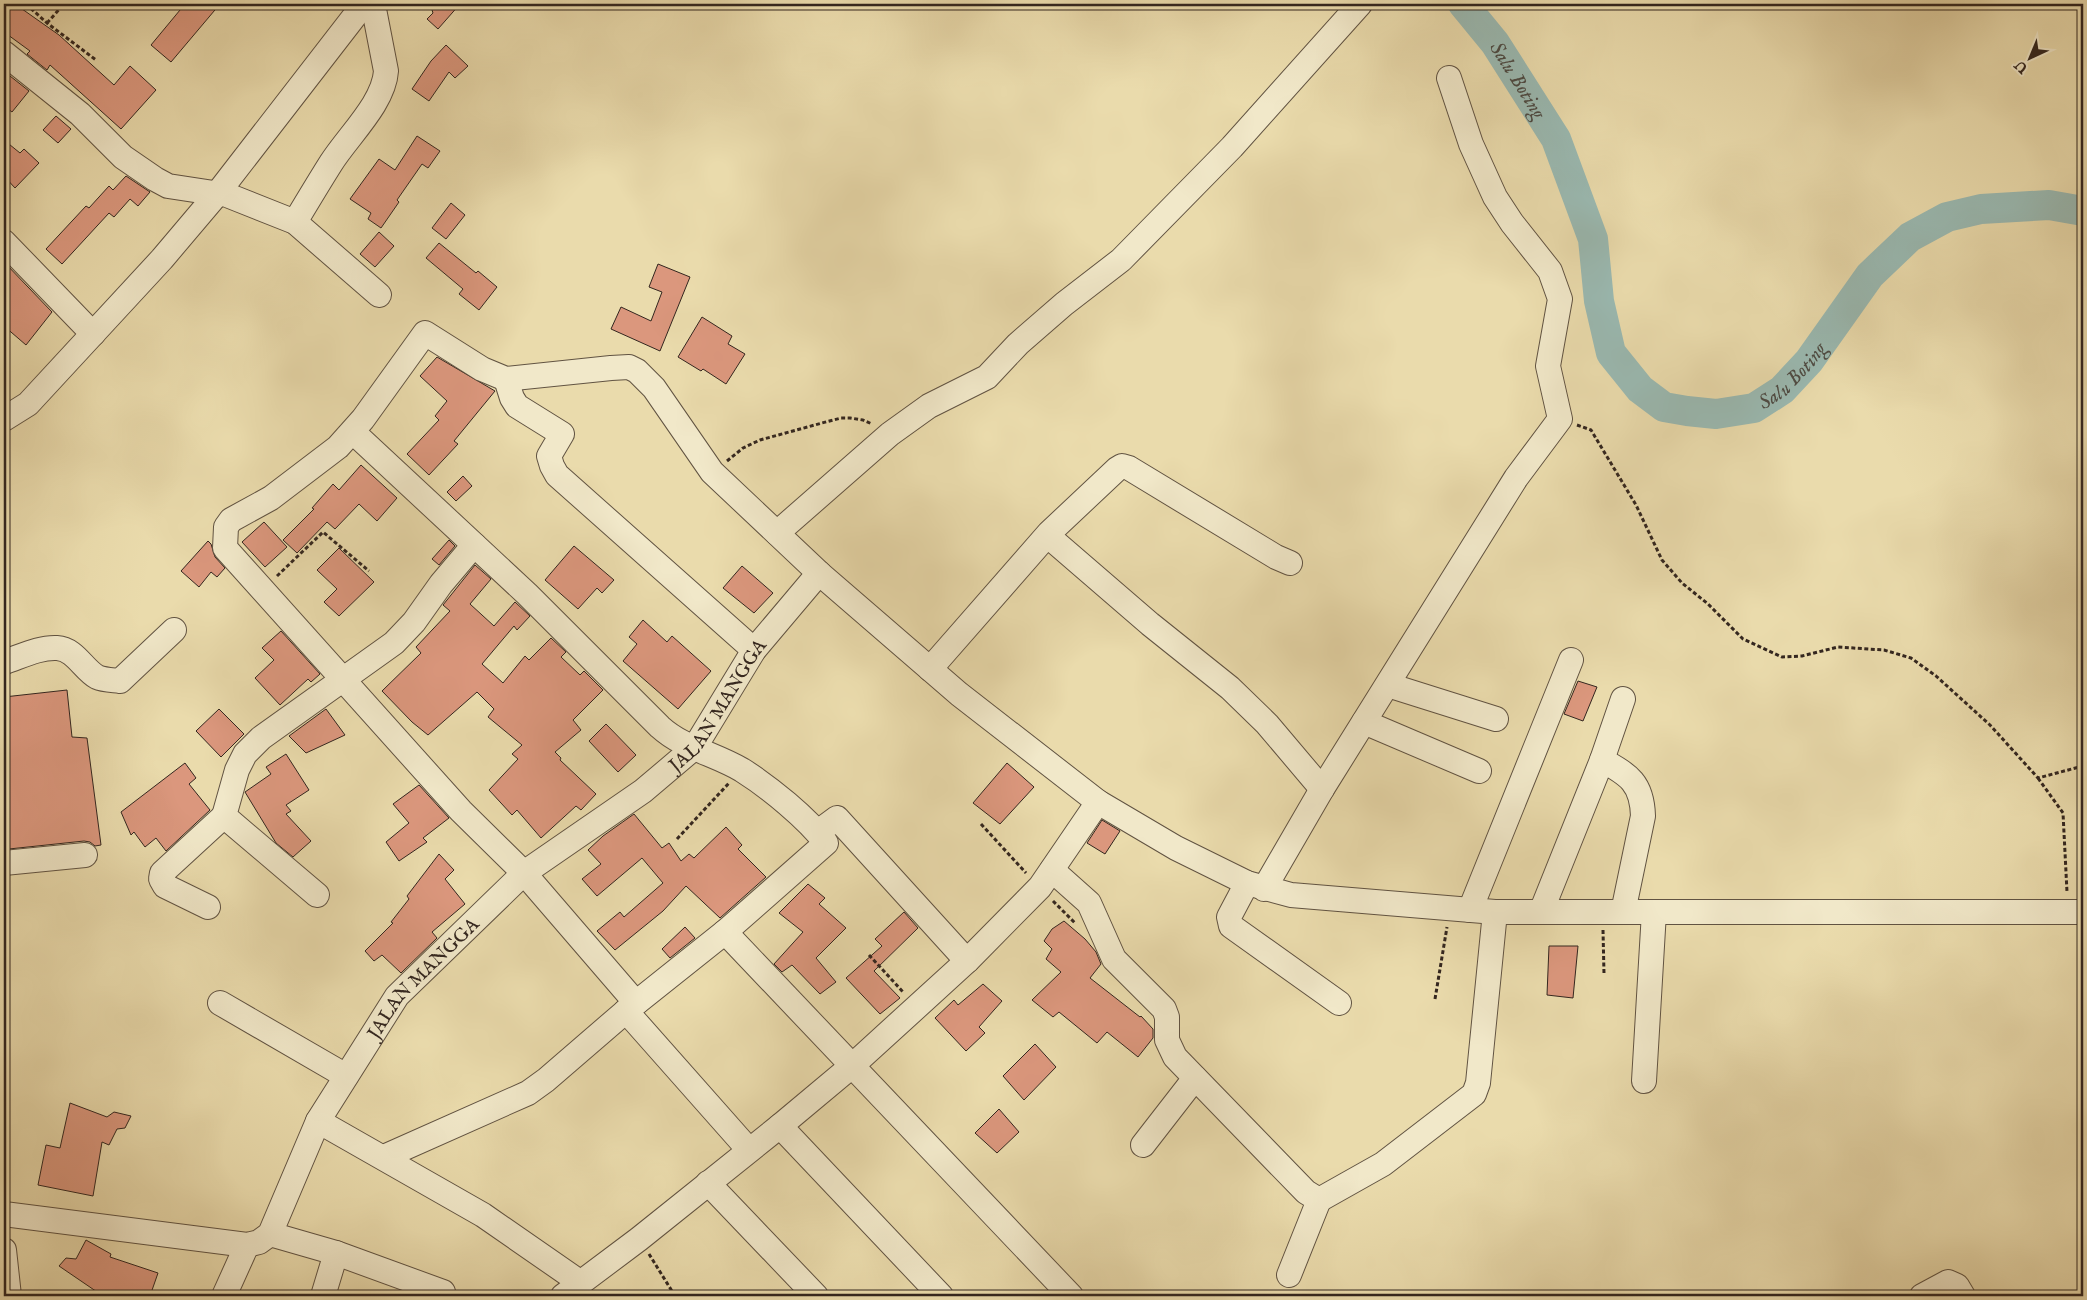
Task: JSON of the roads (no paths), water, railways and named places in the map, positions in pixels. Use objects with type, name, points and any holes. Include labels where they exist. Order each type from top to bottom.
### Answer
[{"type":"street","points":[[4,419],[28,404],[162,259],[217,194],[364,4]]},
{"type":"street","points":[[295,222],[332,161],[370,109],[385,80],[386,71],[373,4]]},
{"type":"street","points":[[777,533],[890,434],[930,406],[987,377],[1018,344],[1064,304],[1121,260],[1232,147],[1360,4]]},
{"type":"street","points":[[4,53],[80,114],[124,157],[146,174],[168,186],[235,198],[295,222],[379,295]]},
{"type":"street","points":[[1339,1003],[1231,926],[1229,918],[1255,886],[1322,789],[1516,478],[1560,419],[1548,366],[1560,299],[1550,271],[1512,223],[1495,197],[1470,144],[1449,78]]},
{"type":"street","points":[[4,242],[94,334]]},
{"type":"street","points":[[749,1150],[524,873],[461,810],[225,548],[226,526],[234,518],[271,498],[327,457],[353,432],[425,333],[482,369],[506,380],[562,372],[633,368],[654,388],[712,472],[820,573],[959,694],[1098,802],[1176,848],[1255,886],[1291,895],[1495,912],[2076,913]]},
{"type":"street","points":[[506,380],[517,406],[562,434],[550,456],[556,475],[754,650]]},
{"type":"street","points":[[353,432],[527,594],[660,727],[676,740],[742,770],[783,801],[818,832],[826,843],[725,932],[528,1093],[384,1157]]},
{"type":"street","points":[[930,669],[1048,536],[1117,469],[1124,466],[1276,557],[1290,563]]},
{"type":"street","points":[[1048,536],[1150,624],[1230,688],[1263,720],[1322,789]]},
{"type":"street","points":[[208,907],[164,886],[161,880],[162,873],[224,816],[237,770],[245,754],[261,738],[345,680],[398,640],[474,544]]},
{"type":"street","name":"JALAN MANGGA","points":[[270,1234],[318,1121],[396,996],[524,873],[643,791],[695,747],[754,650],[820,573]]},
{"type":"street","points":[[4,662],[42,650],[57,648],[68,652],[96,676],[120,681],[174,630]]},
{"type":"street","points":[[1460,909],[1571,660]]},
{"type":"street","points":[[1388,685],[1496,719]]},
{"type":"street","points":[[1541,912],[1602,760],[1623,699]]},
{"type":"street","points":[[1364,722],[1479,771]]},
{"type":"street","points":[[1602,760],[1626,774],[1632,780],[1637,787],[1643,804],[1643,816],[1613,912]]},
{"type":"street","points":[[318,1121],[384,1157],[494,1222],[569,1293],[780,1126],[853,1065],[967,961],[1040,887],[1098,802]]},
{"type":"street","points":[[224,816],[317,896]]},
{"type":"street","points":[[818,832],[837,818],[967,961]]},
{"type":"street","points":[[4,863],[85,855]]},
{"type":"street","points":[[1052,870],[1089,903],[1114,959],[1164,1009],[1167,1016],[1167,1040],[1175,1057],[1310,1196],[1319,1200]]},
{"type":"street","points":[[1289,1275],[1319,1200],[1383,1164],[1474,1094],[1478,1083],[1495,912]]},
{"type":"street","points":[[1644,1081],[1654,912]]},
{"type":"street","points":[[725,932],[1071,1296]]},
{"type":"street","points":[[220,1003],[346,1076]]},
{"type":"street","points":[[1143,1145],[1195,1078]]},
{"type":"street","points":[[780,1126],[940,1296]]},
{"type":"street","points":[[708,1183],[816,1296]]},
{"type":"street","points":[[4,1214],[247,1244],[259,1242],[270,1234],[336,1253],[443,1292]]},
{"type":"street","points":[[224,1296],[247,1244]]},
{"type":"street","points":[[4,1250],[9,1296]]},
{"type":"street","points":[[323,1296],[336,1253]]},
{"type":"street","points":[[1922,1296],[1948,1282],[1959,1288],[1963,1296]]},
{"type":"waterway","name":"Salu Boting","points":[[1463,4],[1495,43],[1556,139],[1593,239],[1599,301],[1611,353],[1640,389],[1664,407],[1716,414],[1754,408],[1782,390],[1809,361],[1870,275],[1910,237],[1947,217],[1981,209],[2049,205],[2083,211]]}]
